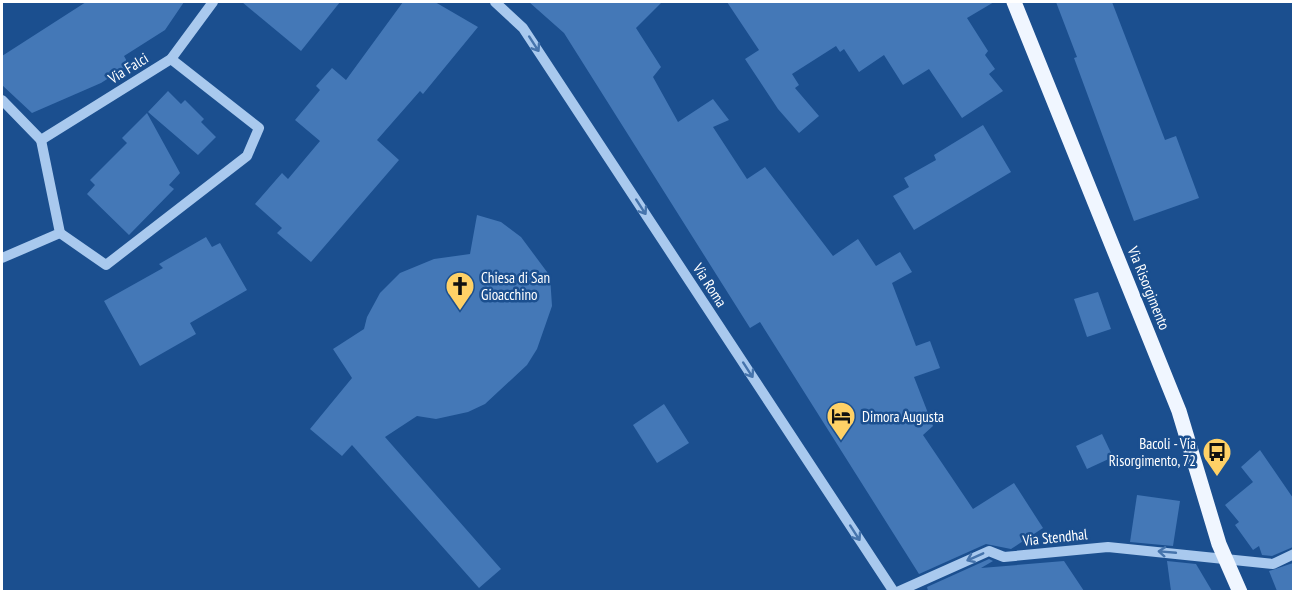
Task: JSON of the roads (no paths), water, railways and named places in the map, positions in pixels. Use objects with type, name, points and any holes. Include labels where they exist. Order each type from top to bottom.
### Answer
[{"type":"main road","name":"Via Risorgimento","points":[[1014,2],[1179,411],[1225,557],[1240,591]]},
{"type":"street","name":"Via Falci","points":[[41,140],[171,59],[213,2]]},
{"type":"street","name":"Via Roma","points":[[495,2],[523,28],[896,591]]},
{"type":"street","points":[[2,100],[41,140],[60,233],[106,266],[247,156],[259,128],[171,59]]},
{"type":"street","points":[[2,258],[60,233]]},
{"type":"street","name":"Via Stendhal","points":[[896,591],[989,551],[1004,557],[1108,547],[1225,557],[1273,564],[1293,554]]},
{"type":"place","name":"Chiesa di San Gioacchino","points":[[460,312]]},
{"type":"place","name":"Dimora Augusta","points":[[841,442]]},
{"type":"place","name":"Bacoli - Via Risorgimento, 72","points":[[1217,478]]}]
